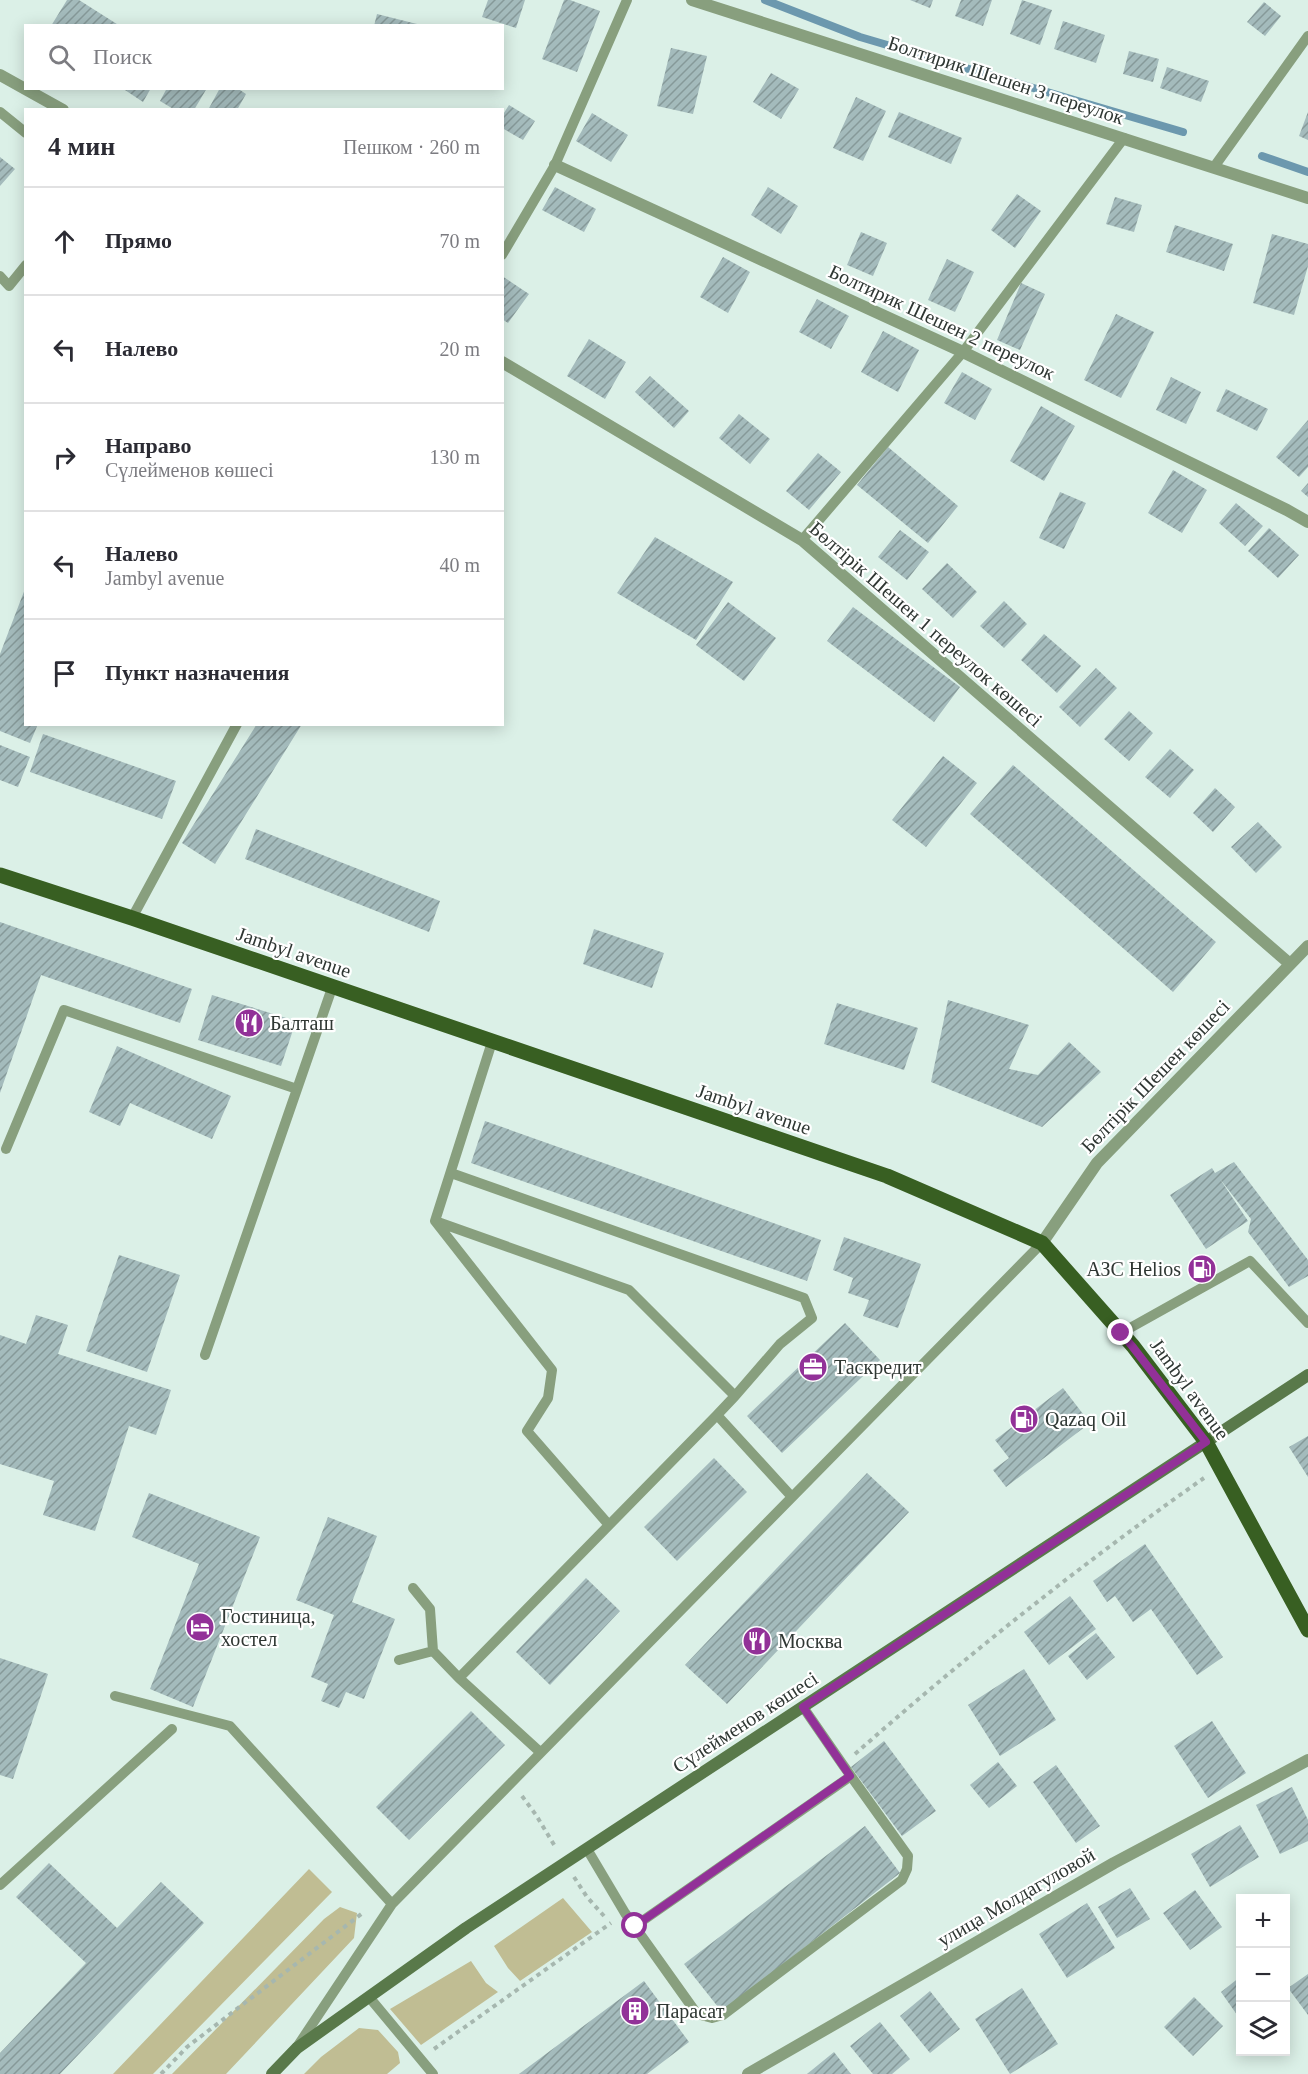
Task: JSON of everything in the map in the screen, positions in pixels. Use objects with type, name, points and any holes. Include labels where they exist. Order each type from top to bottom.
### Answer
[{"type":"main road","name":"Jambyl avenue","points":[[0,875],[887,1176],[1042,1243],[1132,1346],[1206,1442],[1308,1630]]},
{"type":"main road","name":"Сүлейменов көшесі","points":[[272,2074],[297,2048],[466,1928],[1308,1375]]},
{"type":"street","name":"Болтирик Шешен 3 переулок","points":[[692,0],[1308,198]]},
{"type":"street","points":[[0,75],[24,88]]},
{"type":"street","points":[[27,90],[59,108]]},
{"type":"street","name":"Болтирик Шешен 2 переулок","points":[[555,165],[963,352],[1308,522]]},
{"type":"street","name":"Бөлтірік Шешен 1 переулок көшесі","points":[[504,363],[802,540],[1290,964]]},
{"type":"street","name":"Бөлтірік Шешен көшесі","points":[[1042,1243],[1097,1163],[1308,945]]},
{"type":"street","name":"улица Молдагуловой","points":[[748,2074],[1114,1863],[1308,1760]]},
{"type":"lane","points":[[504,252],[555,165],[627,0]]},
{"type":"lane","points":[[1214,167],[1308,36]]},
{"type":"lane","points":[[0,112],[24,131]]},
{"type":"lane","points":[[802,540],[963,352],[1124,138]]},
{"type":"lane","points":[[0,276],[9,286],[24,267]]},
{"type":"lane","points":[[132,918],[236,726]]},
{"type":"lane","points":[[205,1354],[332,988]]},
{"type":"lane","points":[[6,1149],[64,1011],[297,1089]]},
{"type":"lane","points":[[435,1221],[492,1042]]},
{"type":"lane","points":[[450,1173],[804,1299],[812,1318],[780,1344],[717,1415],[459,1678]]},
{"type":"lane","points":[[435,1221],[629,1290],[735,1396]]},
{"type":"lane","points":[[435,1221],[552,1370],[548,1398],[527,1431],[609,1525]]},
{"type":"lane","points":[[297,2048],[392,1904],[1042,1243]]},
{"type":"lane","points":[[1121,1333],[1250,1261],[1308,1323]]},
{"type":"lane","points":[[717,1415],[792,1497]]},
{"type":"lane","points":[[413,1588],[430,1609],[433,1651],[540,1752]]},
{"type":"lane","points":[[399,1660],[433,1651]]},
{"type":"lane","points":[[115,1696],[230,1726],[392,1904]]},
{"type":"lane","points":[[587,1849],[635,1926],[697,2014],[712,2018],[723,2015],[902,1880],[908,1869],[908,1856],[803,1707]]},
{"type":"lane","points":[[0,1885],[172,1729]]},
{"type":"lane","points":[[635,1926],[850,1776]]},
{"type":"lane","points":[[369,1997],[433,2074]]},
{"type":"path","points":[[884,1729],[992,1637],[1143,1522],[1220,1467]]},
{"type":"path","points":[[421,2058],[626,1912]]},
{"type":"shaded area","points":[[309,1869],[332,1892],[153,2074],[113,2074]]},
{"type":"shaded area","points":[[563,1898],[592,1932],[520,1981],[508,1968],[494,1946]]},
{"type":"shaded area","points":[[340,1907],[357,1913],[354,1938],[226,2074],[172,2074],[324,1919]]},
{"type":"shaded area","points":[[471,1961],[486,1983],[498,1992],[421,2045],[390,2009]]},
{"type":"shaded area","points":[[359,2028],[378,2030],[398,2052],[400,2063],[387,2074],[304,2074],[321,2057]]},
{"type":"building","points":[[67,0],[79,0],[117,24],[52,24]]},
{"type":"building","points":[[488,0],[525,0],[516,28],[482,17]]},
{"type":"building","points":[[564,0],[600,11],[577,72],[542,59]]},
{"type":"building","points":[[910,0],[933,0],[930,8]]},
{"type":"building","points":[[961,0],[992,0],[983,26],[955,16]]},
{"type":"building","points":[[1022,0],[1052,10],[1040,45],[1010,34]]},
{"type":"building","points":[[1264,2],[1281,16],[1265,36],[1247,22]]},
{"type":"building","points":[[377,14],[417,24],[374,24]]},
{"type":"building","points":[[1063,21],[1105,35],[1096,63],[1054,49]]},
{"type":"building","points":[[671,48],[707,56],[693,114],[657,106]]},
{"type":"building","points":[[1129,51],[1159,59],[1153,82],[1123,74]]},
{"type":"building","points":[[1167,67],[1209,81],[1201,102],[1160,88]]},
{"type":"building","points":[[771,73],[799,89],[781,119],[753,102]]},
{"type":"building","points":[[125,90],[150,90],[143,102]]},
{"type":"building","points":[[166,90],[206,90],[195,108],[172,108],[160,101]]},
{"type":"building","points":[[219,90],[240,90],[246,94],[238,108],[209,108]]},
{"type":"building","points":[[856,97],[886,111],[863,161],[833,148]]},
{"type":"building","points":[[509,105],[535,121],[523,140],[504,129],[504,113]]},
{"type":"building","points":[[899,112],[962,138],[951,164],[888,137]]},
{"type":"building","points":[[1308,112],[1308,140],[1299,136]]},
{"type":"building","points":[[592,113],[628,135],[611,162],[576,141]]},
{"type":"building","points":[[0,157],[15,169],[0,186]]},
{"type":"building","points":[[555,187],[596,209],[584,232],[542,210]]},
{"type":"building","points":[[768,187],[798,206],[781,234],[751,215]]},
{"type":"building","points":[[1017,194],[1041,211],[1015,248],[991,230]]},
{"type":"building","points":[[1115,197],[1142,205],[1134,232],[1106,224]]},
{"type":"building","points":[[1175,225],[1233,244],[1224,271],[1166,252]]},
{"type":"building","points":[[861,232],[887,243],[873,276],[847,265]]},
{"type":"building","points":[[1272,234],[1308,244],[1308,266],[1294,315],[1253,303]]},
{"type":"building","points":[[723,257],[750,272],[728,313],[700,297]]},
{"type":"building","points":[[947,259],[974,272],[955,312],[928,300]]},
{"type":"building","points":[[504,277],[529,294],[508,323],[504,320]]},
{"type":"building","points":[[1021,283],[1045,294],[1020,350],[997,340]]},
{"type":"building","points":[[817,299],[849,316],[831,349],[799,332]]},
{"type":"building","points":[[1116,314],[1154,332],[1121,398],[1084,380]]},
{"type":"building","points":[[883,331],[919,350],[898,392],[861,372]]},
{"type":"building","points":[[589,339],[626,362],[605,399],[567,376]]},
{"type":"building","points":[[962,372],[992,389],[975,420],[944,403]]},
{"type":"building","points":[[650,376],[689,411],[674,428],[635,392]]},
{"type":"building","points":[[1171,377],[1201,392],[1186,424],[1156,410]]},
{"type":"building","points":[[1226,389],[1268,409],[1257,431],[1216,411]]},
{"type":"building","points":[[1041,406],[1075,426],[1044,481],[1010,461]]},
{"type":"building","points":[[739,414],[770,439],[750,464],[719,438]]},
{"type":"building","points":[[1308,420],[1308,467],[1299,477],[1276,457]]},
{"type":"building","points":[[888,447],[958,506],[928,543],[857,485]]},
{"type":"building","points":[[818,453],[841,472],[809,510],[786,491]]},
{"type":"building","points":[[1173,470],[1207,490],[1182,533],[1148,513]]},
{"type":"building","points":[[1308,483],[1308,497],[1301,491]]},
{"type":"building","points":[[1060,492],[1086,503],[1064,549],[1039,538]]},
{"type":"building","points":[[1236,503],[1263,526],[1245,546],[1219,523]]},
{"type":"building","points":[[1269,528],[1299,555],[1278,578],[1248,551]]},
{"type":"building","points":[[900,530],[929,552],[907,580],[878,557]]},
{"type":"building","points":[[655,537],[733,582],[696,640],[617,593]]},
{"type":"building","points":[[947,563],[977,592],[953,618],[922,589]]},
{"type":"building","points":[[24,592],[24,726],[37,726],[30,743],[0,731],[0,654]]},
{"type":"building","points":[[1004,601],[1027,624],[1004,648],[980,626]]},
{"type":"building","points":[[728,602],[776,638],[744,681],[696,645]]},
{"type":"building","points":[[853,607],[960,687],[934,722],[827,641]]},
{"type":"building","points":[[1044,634],[1081,666],[1057,693],[1021,660]]},
{"type":"building","points":[[1096,668],[1117,688],[1080,727],[1059,707]]},
{"type":"building","points":[[1129,711],[1153,733],[1129,761],[1104,739]]},
{"type":"building","points":[[256,726],[301,726],[215,864],[182,843]]},
{"type":"building","points":[[43,734],[176,781],[162,819],[30,772]]},
{"type":"building","points":[[0,745],[30,757],[18,787],[0,780]]},
{"type":"building","points":[[1170,749],[1194,770],[1170,798],[1145,777]]},
{"type":"building","points":[[943,756],[977,783],[926,847],[892,820]]},
{"type":"building","points":[[1013,765],[1216,942],[1173,992],[970,814]]},
{"type":"building","points":[[1215,788],[1235,807],[1213,832],[1193,813]]},
{"type":"building","points":[[1258,822],[1282,847],[1256,873],[1231,847]]},
{"type":"building","points":[[256,829],[440,901],[429,932],[245,859]]},
{"type":"building","points":[[0,922],[192,989],[180,1023],[41,975],[0,1093]]},
{"type":"building","points":[[594,929],[664,953],[652,988],[583,964]]},
{"type":"building","points":[[212,995],[296,1021],[281,1066],[198,1040]]},
{"type":"building","points":[[948,1000],[1029,1025],[1009,1069],[1038,1075],[1069,1042],[1101,1072],[1042,1127],[931,1082]]},
{"type":"building","points":[[837,1003],[918,1028],[904,1070],[824,1044]]},
{"type":"building","points":[[117,1046],[231,1096],[212,1139],[130,1103],[120,1126],[89,1112]]},
{"type":"building","points":[[485,1121],[821,1240],[807,1281],[471,1163]]},
{"type":"building","points":[[1234,1162],[1308,1260],[1308,1276],[1289,1287],[1248,1232],[1251,1219],[1220,1179],[1248,1221],[1206,1249],[1170,1195],[1212,1168],[1215,1173]]},
{"type":"building","points":[[844,1237],[921,1264],[898,1328],[863,1316],[869,1300],[848,1293],[853,1278],[833,1270]]},
{"type":"building","points":[[119,1255],[180,1275],[147,1372],[86,1351]]},
{"type":"building","points":[[36,1315],[68,1325],[58,1354],[171,1390],[156,1435],[129,1426],[95,1531],[43,1515],[54,1481],[0,1464],[0,1335],[26,1344]]},
{"type":"building","points":[[845,1323],[880,1360],[782,1453],[747,1416]]},
{"type":"building","points":[[1063,1388],[1090,1423],[1006,1487],[993,1470],[1009,1458],[995,1440]]},
{"type":"building","points":[[1308,1436],[1308,1477],[1289,1447]]},
{"type":"building","points":[[714,1458],[747,1492],[677,1561],[644,1527]]},
{"type":"building","points":[[867,1473],[909,1512],[727,1704],[685,1665]]},
{"type":"building","name":"Гостиница, хостел","points":[[149,1493],[260,1537],[193,1707],[150,1689],[199,1564],[132,1537]]},
{"type":"building","points":[[328,1517],[377,1536],[352,1602],[395,1619],[364,1699],[346,1692],[339,1708],[321,1701],[328,1684],[311,1677],[334,1615],[296,1600]]},
{"type":"building","points":[[1145,1544],[1223,1657],[1197,1675],[1151,1609],[1133,1622],[1115,1596],[1107,1602],[1093,1581]]},
{"type":"building","points":[[586,1578],[620,1611],[550,1685],[516,1652]]},
{"type":"building","points":[[1070,1596],[1096,1629],[1049,1665],[1024,1632]]},
{"type":"building","points":[[1096,1633],[1115,1657],[1087,1680],[1068,1656]]},
{"type":"building","points":[[0,1658],[48,1674],[13,1779],[0,1775]]},
{"type":"building","points":[[1024,1669],[1056,1720],[1000,1756],[968,1705]]},
{"type":"building","points":[[471,1711],[505,1745],[409,1840],[376,1807]]},
{"type":"building","points":[[1212,1721],[1246,1773],[1208,1798],[1174,1746]]},
{"type":"building","points":[[884,1741],[936,1811],[902,1836],[851,1767]]},
{"type":"building","points":[[998,1762],[1017,1786],[989,1808],[970,1785]]},
{"type":"building","points":[[1056,1765],[1100,1826],[1076,1843],[1033,1782]]},
{"type":"building","points":[[1292,1787],[1308,1820],[1308,1841],[1280,1854],[1256,1805]]},
{"type":"building","points":[[1240,1825],[1259,1857],[1210,1887],[1191,1854]]},
{"type":"building","points":[[865,1826],[900,1873],[722,2012],[684,1964]]},
{"type":"building","points":[[49,1863],[117,1928],[161,1882],[204,1923],[60,2074],[0,2074],[0,2053],[86,1963],[16,1897]]},
{"type":"building","points":[[1130,1888],[1150,1919],[1117,1938],[1098,1907]]},
{"type":"building","points":[[1195,1890],[1222,1927],[1190,1950],[1163,1913]]},
{"type":"building","points":[[1087,1903],[1115,1948],[1067,1978],[1039,1934]]},
{"type":"building","points":[[1308,1974],[1308,2015],[1290,1991],[1290,1987]]},
{"type":"building","points":[[1236,1980],[1236,2013],[1221,1992]]},
{"type":"building","name":"Парасат","points":[[644,1981],[689,2042],[647,2074],[519,2074]]},
{"type":"building","points":[[1022,1988],[1058,2044],[1010,2074],[975,2019]]},
{"type":"building","points":[[930,1991],[960,2029],[930,2053],[900,2016]]},
{"type":"building","points":[[1194,1997],[1223,2026],[1193,2056],[1164,2027]]},
{"type":"building","points":[[880,2022],[910,2059],[892,2074],[873,2074],[850,2046]]},
{"type":"building","points":[[834,2052],[851,2074],[807,2074]]},
{"type":"waterway","points":[[765,0],[860,37],[1183,132]]},
{"type":"waterway","points":[[1262,156],[1308,172]]},
{"type":"place","name":"Балташ","points":[[249,1023]]},
{"type":"place","name":"АЗС Helios","points":[[1202,1269]]},
{"type":"place","name":"Таскредит","points":[[813,1367]]},
{"type":"place","name":"Qazaq Oil","points":[[1024,1419]]},
{"type":"place","name":"Гостиница, хостел","points":[[200,1627]]},
{"type":"place","name":"Москва","points":[[757,1641]]},
{"type":"place","name":"Парасат","points":[[635,2011]]},
{"type":"route","points":[[635,1926],[850,1776],[803,1707],[1206,1442],[1121,1333]]}]
